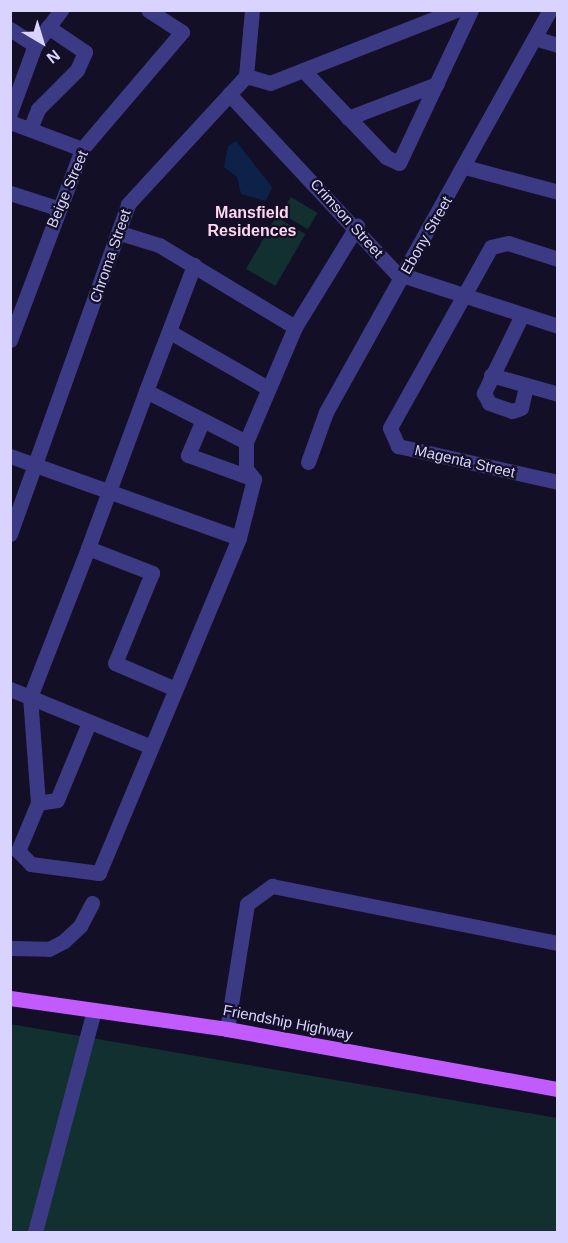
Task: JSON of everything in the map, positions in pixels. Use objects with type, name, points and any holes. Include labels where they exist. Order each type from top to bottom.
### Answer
[{"type":"main road","name":"Friendship Highway","points":[[10,998],[227,1029],[558,1089]]},
{"type":"street","points":[[10,113],[35,45],[61,10]]},
{"type":"street","name":"Beige Street","points":[[10,340],[57,208],[82,148],[182,32],[148,10]]},
{"type":"street","points":[[252,10],[246,76],[270,83],[456,10]]},
{"type":"street","points":[[303,70],[348,118],[399,163],[471,10]]},
{"type":"street","name":"Ebony Street","points":[[308,462],[326,412],[538,39],[550,10]]},
{"type":"street","points":[[30,129],[38,109],[77,70],[85,52],[48,27]]},
{"type":"street","points":[[10,30],[35,45]]},
{"type":"street","points":[[538,39],[558,45]]},
{"type":"street","name":"Chroma Street","points":[[10,534],[120,232],[128,204],[147,179],[246,76]]},
{"type":"street","points":[[348,118],[437,84]]},
{"type":"street","name":"Crimson Street","points":[[229,94],[357,226],[402,276],[464,298],[558,326]]},
{"type":"street","points":[[10,122],[82,148]]},
{"type":"street","points":[[465,167],[558,192]]},
{"type":"street","points":[[10,193],[57,208]]},
{"type":"street","points":[[254,479],[246,469],[246,442],[266,387],[295,327],[357,226]]},
{"type":"street","points":[[120,232],[194,265],[295,327]]},
{"type":"street","points":[[464,298],[497,243],[558,259]]},
{"type":"street","points":[[194,265],[30,697],[38,803],[18,851],[22,859],[99,873],[173,688],[239,538],[254,479]]},
{"type":"street","name":"Magenta Street","points":[[464,298],[390,435],[398,446],[558,482]]},
{"type":"street","points":[[521,316],[491,375],[487,400],[512,411],[521,408],[526,386]]},
{"type":"street","points":[[170,332],[266,387]]},
{"type":"street","points":[[491,375],[558,394]]},
{"type":"street","points":[[146,390],[202,422],[246,442]]},
{"type":"street","points":[[202,422],[188,455],[254,479]]},
{"type":"street","points":[[10,456],[239,538]]},
{"type":"street","points":[[88,548],[152,573],[115,663],[173,688]]},
{"type":"street","points":[[10,689],[88,725],[149,746]]},
{"type":"street","points":[[38,803],[57,800],[88,725]]},
{"type":"street","points":[[227,1029],[247,904],[272,886],[558,942]]},
{"type":"street","points":[[10,948],[49,949],[64,941],[80,926],[92,903]]},
{"type":"street","points":[[35,1233],[94,1010]]},
{"type":"green space","points":[[291,197],[318,213],[308,229],[281,213]]},
{"type":"green space","points":[[276,217],[305,234],[275,286],[246,269]]},
{"type":"green space","points":[[10,1024],[557,1118],[557,1232],[11,1232]]},
{"type":"water","points":[[236,141],[272,187],[266,201],[241,194],[237,177],[224,167],[228,146]]},
{"type":"district","name":"Mansfield Residences","points":[[252,222]]}]
